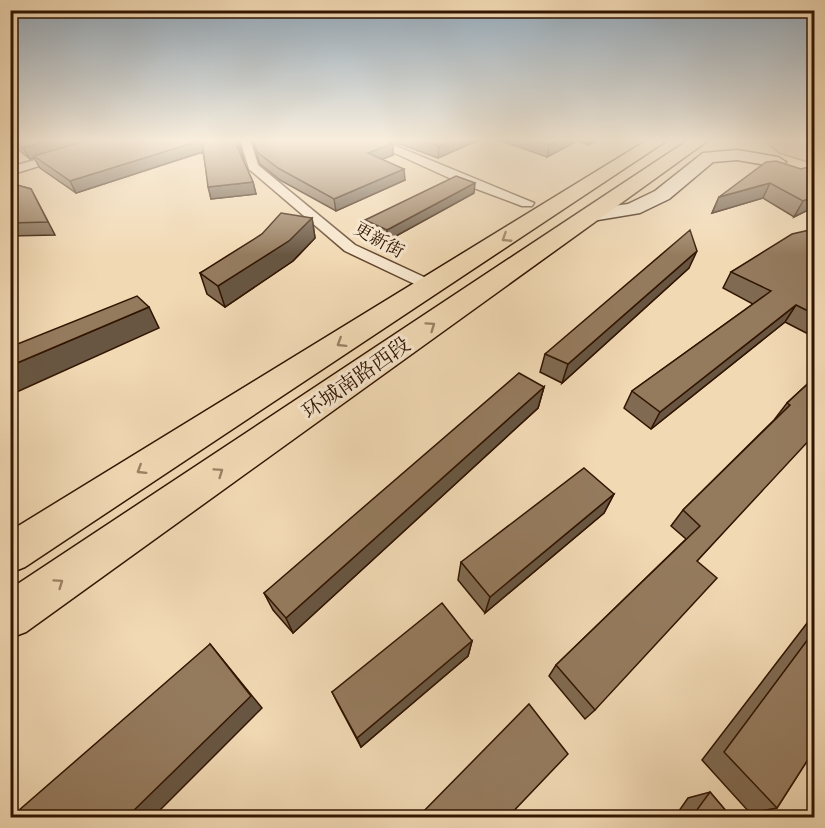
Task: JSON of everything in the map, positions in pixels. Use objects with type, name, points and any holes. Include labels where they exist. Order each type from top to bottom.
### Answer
[{"type":"main road","name":"环城南路西段","points":[[20,545],[601,178]]},
{"type":"main road","name":"环城南路西段","points":[[10,616],[646,178]]},
{"type":"main road","points":[[592,215],[633,209],[662,195],[683,178]]},
{"type":"street","name":"更新街","points":[[268,178],[350,248],[431,286]]},
{"type":"street","points":[[459,178],[526,203]]},
{"type":"building","points":[[65,178],[81,178],[70,181]]},
{"type":"building","points":[[207,178],[251,178],[253,182],[208,187]]},
{"type":"building","points":[[295,178],[384,178],[334,199]]},
{"type":"building","points":[[453,178],[460,178],[475,183],[387,230],[365,220]]},
{"type":"building","points":[[745,178],[814,178],[814,196],[803,201],[770,183],[719,197]]},
{"type":"building","points":[[10,183],[31,189],[48,222],[10,223]]},
{"type":"building","points":[[281,213],[312,218],[289,241],[218,286],[200,273],[262,234]]},
{"type":"building","points":[[814,229],[814,314],[796,305],[660,412],[632,391],[771,291],[731,272],[792,234]]},
{"type":"building","points":[[690,230],[697,251],[568,364],[545,354]]},
{"type":"building","points":[[137,296],[149,307],[10,366],[10,347]]},
{"type":"building","points":[[519,373],[544,387],[286,618],[264,593]]},
{"type":"building","points":[[814,378],[814,431],[812,434],[814,435],[697,561],[717,578],[595,710],[556,665],[700,526],[683,510],[790,405],[787,403]]},
{"type":"building","points":[[584,468],[614,494],[490,597],[461,562]]},
{"type":"building","points":[[442,603],[472,641],[357,738],[332,692]]},
{"type":"building","points":[[814,631],[814,750],[777,808],[724,752]]},
{"type":"building","points":[[210,644],[251,696],[126,818],[10,818]]},
{"type":"building","points":[[529,704],[568,754],[507,818],[417,818]]},
{"type":"building","points":[[710,792],[732,818],[691,818]]}]
